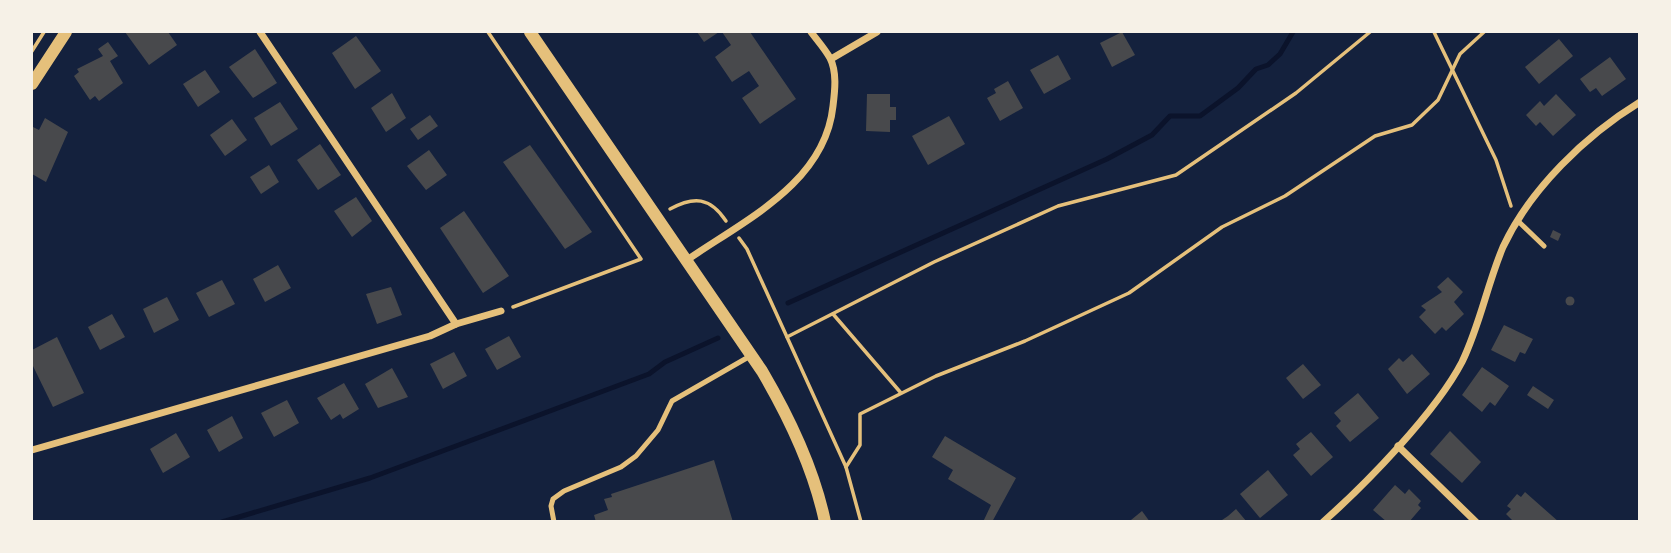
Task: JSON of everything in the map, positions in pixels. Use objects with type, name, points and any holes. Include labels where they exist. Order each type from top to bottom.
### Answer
[{"type":"street","points":[[32,84],[66,32]]},
{"type":"street","points":[[260,32],[456,324]]},
{"type":"street","points":[[530,32],[752,355],[778,398],[811,472],[825,522]]},
{"type":"street","points":[[687,260],[787,190],[817,157],[832,115],[835,77],[831,59],[811,32]]},
{"type":"street","points":[[831,59],[877,32]]},
{"type":"street","points":[[1323,522],[1398,446],[1460,365],[1476,331],[1504,247],[1518,220],[1580,148],[1640,102]]},
{"type":"street","points":[[32,450],[430,336],[456,324],[501,311]]},
{"type":"street","points":[[1398,446],[1476,522]]},
{"type":"lane","points":[[1518,220],[1544,246]]},
{"type":"lane","points":[[554,522],[551,506],[558,495],[621,467],[636,456],[658,430],[672,401],[752,355]]},
{"type":"path","points":[[32,51],[44,32]]},
{"type":"path","points":[[488,32],[641,258],[501,311]]},
{"type":"path","points":[[787,337],[934,262],[1058,206],[1175,175],[1296,93],[1370,32]]},
{"type":"path","points":[[1434,32],[1453,66],[1496,160],[1518,220]]},
{"type":"path","points":[[846,467],[860,445],[860,414],[901,393],[1129,293],[1222,228],[1285,196],[1375,136],[1412,125],[1438,100],[1460,54],[1484,32]]},
{"type":"path","points":[[670,209],[687,200],[699,199],[718,209],[747,249],[846,467],[861,522]]},
{"type":"path","points":[[832,314],[901,393]]},
{"type":"building","points":[[125,32],[168,32],[177,45],[149,65]]},
{"type":"building","points":[[697,32],[719,32],[704,42]]},
{"type":"building","points":[[722,32],[750,32],[796,99],[760,124],[742,98],[759,86],[749,71],[732,82],[715,57],[731,45]]},
{"type":"building","points":[[1122,32],[1135,55],[1112,67],[1100,43]]},
{"type":"building","points":[[356,36],[381,71],[355,89],[332,53]]},
{"type":"building","points":[[1559,39],[1573,56],[1539,84],[1525,67]]},
{"type":"building","points":[[108,42],[118,56],[110,61],[123,83],[99,101],[95,96],[90,100],[74,76],[79,72],[77,69],[103,56],[98,49]]},
{"type":"building","points":[[255,49],[277,83],[253,98],[229,67]]},
{"type":"building","points":[[1058,55],[1071,79],[1044,94],[1030,70]]},
{"type":"building","points":[[1610,57],[1626,79],[1602,96],[1596,88],[1590,92],[1580,79]]},
{"type":"building","points":[[205,70],[220,92],[198,107],[183,84]]},
{"type":"building","points":[[1008,81],[1023,108],[1000,121],[987,98],[996,93],[994,89]]},
{"type":"building","points":[[392,93],[406,118],[386,132],[371,108]]},
{"type":"building","points":[[867,94],[890,94],[890,107],[896,107],[896,120],[890,120],[890,132],[866,131]]},
{"type":"building","points":[[1556,94],[1576,115],[1553,136],[1540,122],[1536,126],[1526,115],[1540,101],[1544,106]]},
{"type":"building","points":[[280,102],[298,129],[271,146],[254,118]]},
{"type":"building","points":[[430,115],[438,126],[418,140],[410,129]]},
{"type":"building","points":[[949,116],[965,144],[928,165],[912,136]]},
{"type":"building","points":[[45,118],[68,132],[46,182],[32,174],[32,131],[33,127],[39,130]]},
{"type":"building","points":[[232,119],[247,140],[225,156],[210,135]]},
{"type":"building","points":[[320,144],[341,175],[318,190],[297,160]]},
{"type":"building","points":[[530,145],[592,232],[565,249],[503,162]]},
{"type":"building","points":[[429,150],[447,175],[426,190],[407,166]]},
{"type":"building","points":[[269,165],[279,182],[261,194],[250,177]]},
{"type":"building","points":[[356,197],[372,221],[352,237],[334,211]]},
{"type":"building","points":[[464,211],[509,276],[483,293],[440,228]]},
{"type":"building","points":[[1553,230],[1561,234],[1558,241],[1550,237]]},
{"type":"building","points":[[278,265],[291,288],[265,302],[253,279]]},
{"type":"building","points":[[1448,277],[1463,292],[1454,302],[1464,314],[1446,331],[1442,327],[1435,334],[1419,317],[1426,310],[1421,306],[1442,292],[1437,287]]},
{"type":"building","points":[[222,280],[235,304],[209,317],[196,293]]},
{"type":"building","points":[[391,287],[402,315],[377,324],[366,294]]},
{"type":"building","points":[[1570,296],[1575,301],[1570,306],[1565,301]]},
{"type":"building","points":[[167,297],[179,320],[154,333],[143,309]]},
{"type":"building","points":[[112,314],[125,337],[100,350],[88,327]]},
{"type":"building","points":[[1504,325],[1533,339],[1525,354],[1520,352],[1515,362],[1491,350]]},
{"type":"building","points":[[509,336],[521,357],[497,370],[485,349]]},
{"type":"building","points":[[57,337],[84,393],[53,407],[32,364],[32,350]]},
{"type":"building","points":[[454,352],[467,376],[443,389],[430,364]]},
{"type":"building","points":[[1412,354],[1430,374],[1407,394],[1388,369],[1399,358],[1403,362]]},
{"type":"building","points":[[1303,364],[1321,385],[1303,399],[1286,378]]},
{"type":"building","points":[[1482,367],[1509,386],[1495,406],[1490,402],[1482,412],[1462,395]]},
{"type":"building","points":[[392,368],[408,397],[378,408],[365,384]]},
{"type":"building","points":[[344,383],[359,409],[343,419],[340,414],[331,420],[317,398]]},
{"type":"building","points":[[1533,386],[1554,400],[1548,409],[1527,395]]},
{"type":"building","points":[[1358,393],[1379,418],[1350,442],[1336,426],[1341,421],[1334,413]]},
{"type":"building","points":[[287,400],[299,423],[274,437],[261,413]]},
{"type":"building","points":[[232,416],[243,438],[219,452],[207,430]]},
{"type":"building","points":[[1450,431],[1481,462],[1462,483],[1430,454]]},
{"type":"building","points":[[1311,432],[1333,457],[1311,476],[1293,455],[1300,449],[1296,444]]},
{"type":"building","points":[[176,433],[190,457],[163,473],[150,449]]},
{"type":"building","points":[[945,436],[1016,478],[992,522],[983,522],[991,505],[948,479],[953,470],[932,457]]},
{"type":"building","points":[[714,460],[733,522],[596,522],[594,515],[608,510],[604,499],[612,497],[611,494]]},
{"type":"building","points":[[1268,470],[1288,495],[1260,518],[1240,494]]},
{"type":"building","points":[[1395,485],[1405,494],[1409,489],[1421,501],[1418,505],[1421,508],[1409,522],[1387,522],[1373,510]]},
{"type":"building","points":[[1525,492],[1559,522],[1514,522],[1506,514],[1511,509],[1507,506],[1517,494],[1521,497]]},
{"type":"building","points":[[1236,509],[1247,522],[1219,522],[1228,516]]},
{"type":"building","points":[[1142,511],[1150,522],[1131,520]]},
{"type":"waterway","points":[[788,303],[1107,159],[1152,135],[1170,116],[1200,116],[1238,88],[1256,69],[1268,65],[1280,54],[1293,32]]},
{"type":"waterway","points":[[222,522],[370,478],[649,374],[665,362],[718,338]]}]
